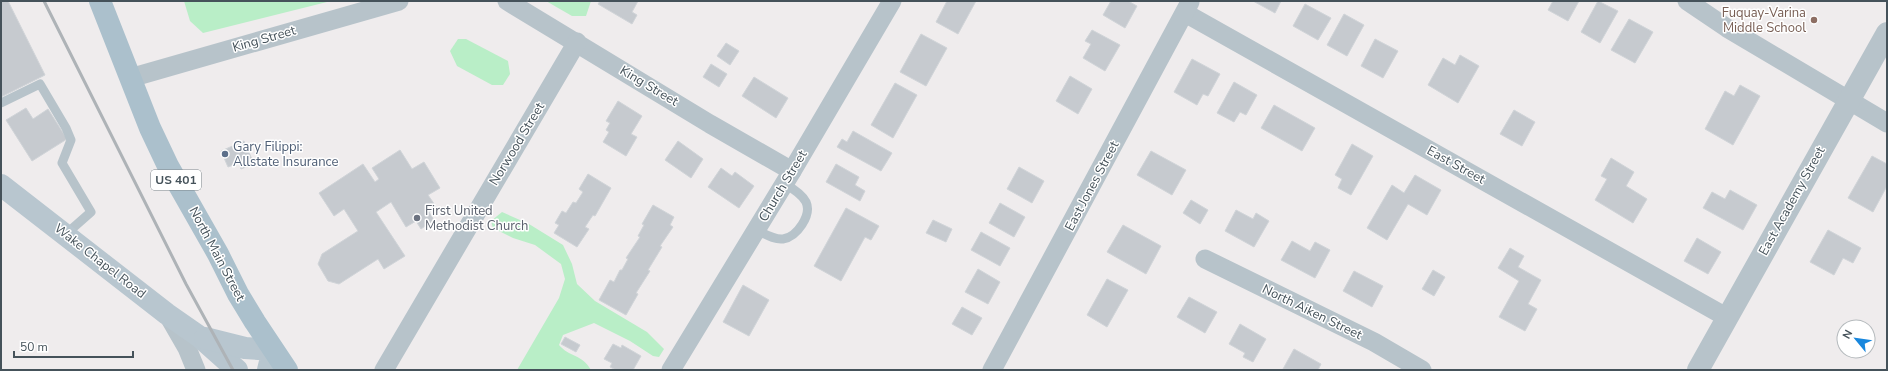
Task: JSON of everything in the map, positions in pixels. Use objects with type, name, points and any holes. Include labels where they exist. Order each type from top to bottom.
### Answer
[{"type":"main road","name":"North Main Street","points":[[100,1],[150,128],[168,166],[218,254],[270,360],[288,370]]},
{"type":"main road","name":"Wake Chapel Road","points":[[1,185],[167,314],[200,337],[237,370]]},
{"type":"main road","name":"Wake Chapel Road","points":[[200,337],[245,348],[270,360]]},
{"type":"street","name":"King Street","points":[[130,78],[399,1]]},
{"type":"street","name":"King Street","points":[[506,1],[577,42],[710,124],[789,177]]},
{"type":"street","name":"Church Street","points":[[671,370],[789,177],[892,1]]},
{"type":"street","points":[[1687,1],[1727,28],[1887,123]]},
{"type":"street","name":"East Street","points":[[1188,7],[1728,318]]},
{"type":"street","name":"East Jones Street","points":[[992,370],[1188,7]]},
{"type":"street","name":"East Academy Street","points":[[1698,370],[1887,33]]},
{"type":"street","name":"Norwood Street","points":[[384,370],[577,42]]},
{"type":"street","name":"North Aiken Street","points":[[1205,259],[1374,342],[1419,369]]},
{"type":"street","points":[[167,314],[188,348],[196,370]]},
{"type":"lane","points":[[1,103],[40,84],[66,128],[71,140],[62,163],[91,212],[66,234]]},
{"type":"lane","points":[[756,230],[774,238],[784,239],[792,235],[801,227],[807,215],[807,204],[789,177]]},
{"type":"green space","points":[[184,1],[331,1],[203,33],[190,21]]},
{"type":"green space","points":[[546,1],[591,1],[586,16],[572,16]]},
{"type":"green space","points":[[458,39],[466,39],[508,61],[510,74],[503,85],[492,85],[457,66],[450,51]]},
{"type":"green space","points":[[502,212],[529,224],[563,245],[572,264],[577,284],[595,301],[647,332],[664,349],[659,357],[653,356],[630,341],[594,323],[563,335],[559,345],[567,352],[584,361],[591,370],[517,370],[559,298],[565,279],[561,264],[535,245],[513,238],[493,228],[491,221]]},
{"type":"building","points":[[1,1],[8,1],[45,75],[1,97]]},
{"type":"building","points":[[600,1],[638,1],[632,12],[637,15],[632,24],[598,4]]},
{"type":"building","points":[[947,1],[976,1],[958,34],[936,22]]},
{"type":"building","points":[[1111,1],[1128,1],[1137,6],[1125,28],[1103,15]]},
{"type":"building","points":[[1253,1],[1281,1],[1275,13]]},
{"type":"building","points":[[1553,1],[1579,1],[1568,21],[1548,10]]},
{"type":"building","points":[[1598,1],[1618,11],[1600,43],[1581,32]]},
{"type":"building","points":[[1305,4],[1331,18],[1318,40],[1293,26]]},
{"type":"building","points":[[1344,14],[1364,25],[1347,56],[1327,45]]},
{"type":"building","points":[[1629,19],[1653,32],[1635,63],[1611,50]]},
{"type":"building","points":[[1092,30],[1120,45],[1105,71],[1083,58],[1091,44],[1085,41]]},
{"type":"building","points":[[921,34],[947,48],[926,86],[900,72]]},
{"type":"building","points":[[1375,39],[1398,51],[1383,78],[1361,66]]},
{"type":"building","points":[[726,43],[739,51],[730,65],[717,56]]},
{"type":"building","points":[[1460,55],[1479,66],[1458,103],[1428,85],[1443,58],[1455,65]]},
{"type":"building","points":[[1192,59],[1220,74],[1208,96],[1203,94],[1197,105],[1174,92]]},
{"type":"building","points":[[711,64],[727,74],[719,87],[703,77]]},
{"type":"building","points":[[1070,76],[1092,89],[1078,114],[1056,101]]},
{"type":"building","points":[[754,77],[788,98],[776,118],[742,96]]},
{"type":"building","points":[[1234,82],[1257,95],[1246,115],[1240,112],[1234,122],[1217,113]]},
{"type":"building","points":[[895,83],[917,95],[893,138],[871,125]]},
{"type":"building","points":[[1740,85],[1760,96],[1733,145],[1705,129],[1725,91],[1734,96]]},
{"type":"building","points":[[618,101],[642,116],[631,134],[637,137],[626,156],[603,142],[609,132],[606,130],[610,123],[606,121]]},
{"type":"building","points":[[1274,105],[1315,128],[1302,151],[1261,128]]},
{"type":"building","points":[[26,108],[33,119],[48,109],[67,139],[32,161],[6,120]]},
{"type":"building","points":[[1514,110],[1535,122],[1522,146],[1500,134]]},
{"type":"building","points":[[853,131],[892,153],[881,171],[837,147],[842,139],[847,142]]},
{"type":"building","points":[[244,141],[254,164],[241,169],[239,163],[228,167],[221,151]]},
{"type":"building","points":[[678,141],[703,159],[691,178],[665,160]]},
{"type":"building","points":[[1352,144],[1373,156],[1351,195],[1338,188],[1342,179],[1335,175]]},
{"type":"building","name":"First United Methodist Church","points":[[400,150],[412,169],[424,162],[440,188],[428,195],[437,208],[429,212],[434,220],[421,229],[416,221],[406,227],[391,202],[376,212],[405,256],[384,269],[378,259],[339,284],[328,281],[318,264],[322,254],[358,231],[344,209],[334,216],[319,193],[363,164],[375,182],[379,179],[372,168]]},
{"type":"building","points":[[1151,151],[1186,170],[1172,195],[1137,175]]},
{"type":"building","points":[[1872,156],[1887,164],[1887,186],[1873,212],[1848,198]]},
{"type":"building","points":[[1611,158],[1634,172],[1626,186],[1647,199],[1633,223],[1595,200],[1607,179],[1601,176]]},
{"type":"building","points":[[836,164],[859,177],[855,185],[865,191],[860,201],[826,182]]},
{"type":"building","points":[[1019,167],[1044,181],[1032,203],[1007,189]]},
{"type":"building","points":[[721,168],[732,176],[735,172],[754,186],[739,208],[708,187]]},
{"type":"building","points":[[588,174],[611,188],[595,216],[593,215],[585,227],[589,229],[577,247],[554,233],[559,225],[555,223],[562,211],[566,213],[573,202],[576,203],[583,192],[579,189]]},
{"type":"building","points":[[1415,175],[1441,190],[1427,215],[1408,204],[1387,240],[1367,228],[1392,185],[1404,193]]},
{"type":"building","points":[[1730,190],[1757,205],[1743,230],[1703,208],[1712,192],[1725,199]]},
{"type":"building","points":[[1191,200],[1208,210],[1200,224],[1183,213]]},
{"type":"building","points":[[1000,203],[1025,217],[1014,237],[989,223]]},
{"type":"building","points":[[653,205],[674,217],[670,225],[673,227],[660,246],[662,247],[648,270],[650,271],[636,293],[638,294],[626,315],[599,300],[610,280],[614,282],[620,270],[622,270],[628,259],[626,258],[640,237],[638,236],[644,225],[642,224]]},
{"type":"building","points":[[846,208],[879,226],[871,240],[865,237],[841,281],[814,266]]},
{"type":"building","points":[[1236,210],[1253,219],[1256,213],[1269,221],[1254,247],[1225,231]]},
{"type":"building","points":[[933,220],[952,229],[946,242],[926,233]]},
{"type":"building","points":[[1123,225],[1161,246],[1146,274],[1107,252]]},
{"type":"building","points":[[1828,230],[1861,248],[1853,263],[1843,258],[1834,275],[1810,262]]},
{"type":"building","points":[[981,232],[1010,248],[1000,266],[971,250]]},
{"type":"building","points":[[1697,238],[1721,252],[1708,274],[1684,261]]},
{"type":"building","points":[[1292,241],[1310,251],[1315,242],[1330,250],[1315,278],[1281,260]]},
{"type":"building","points":[[1510,248],[1524,256],[1518,267],[1541,280],[1528,304],[1537,309],[1525,331],[1499,317],[1519,281],[1498,268]]},
{"type":"building","points":[[978,269],[1000,282],[988,304],[965,292]]},
{"type":"building","points":[[1433,270],[1445,277],[1434,296],[1422,289]]},
{"type":"building","points":[[1354,271],[1383,286],[1372,307],[1343,291]]},
{"type":"building","points":[[1107,279],[1128,290],[1107,327],[1087,315]]},
{"type":"building","points":[[743,285],[769,300],[749,336],[723,322]]},
{"type":"building","points":[[1189,297],[1217,312],[1205,333],[1177,317]]},
{"type":"building","points":[[962,307],[982,318],[972,335],[952,324]]},
{"type":"building","points":[[1240,324],[1266,339],[1253,362],[1243,357],[1245,353],[1229,344]]},
{"type":"building","points":[[565,337],[580,345],[576,352],[561,344]]},
{"type":"building","points":[[613,344],[621,348],[622,345],[641,356],[633,370],[616,370],[610,367],[612,363],[604,359]]},
{"type":"building","points":[[1294,349],[1321,364],[1318,370],[1283,369]]},
{"type":"railway","points":[[44,1],[186,284],[233,370]]},
{"type":"place","name":"Fuquay-Varina Middle School","points":[[1814,20]]},
{"type":"place","name":"Gary Filippi: Allstate Insurance","points":[[225,154]]},
{"type":"place","name":"First United Methodist Church","points":[[417,218]]}]
